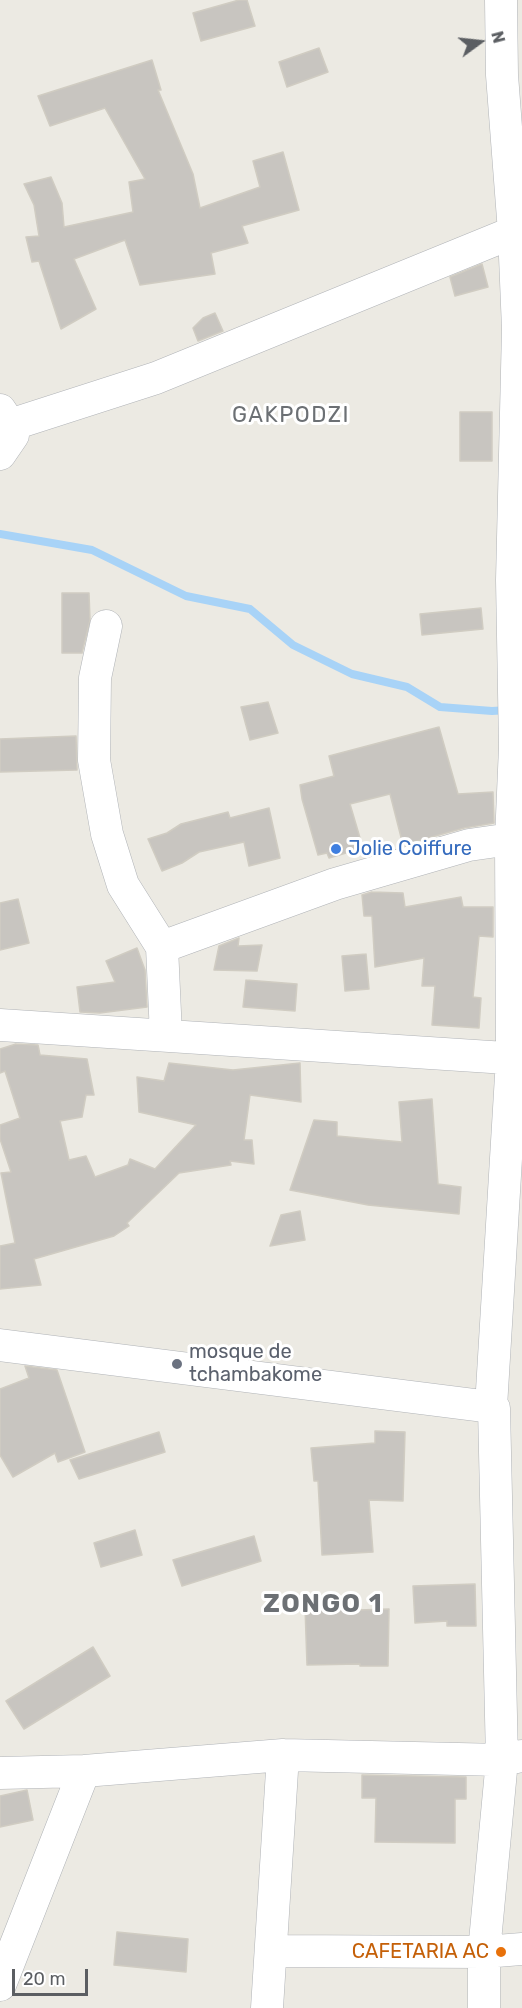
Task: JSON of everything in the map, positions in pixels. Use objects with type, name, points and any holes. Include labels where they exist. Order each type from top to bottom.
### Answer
[{"type":"street","points":[[484,2008],[484,1952],[512,1758],[502,1407],[517,1059],[511,839],[515,747],[513,692],[517,581],[520,329],[514,232],[512,72],[501,0]]},
{"type":"street","points":[[3,430],[156,378],[514,232]]},
{"type":"street","points":[[106,626],[95,678],[94,760],[107,834],[123,885],[162,947],[166,1035]]},
{"type":"street","points":[[162,947],[335,884],[469,845],[511,839]]},
{"type":"street","points":[[0,1025],[517,1059]]},
{"type":"street","points":[[0,1345],[502,1407]]},
{"type":"street","points":[[0,1773],[84,1771],[283,1755],[512,1758]]},
{"type":"street","points":[[267,2008],[283,1755]]},
{"type":"street","points":[[0,1985],[84,1771]]},
{"type":"street","points":[[272,1951],[484,1952],[522,1949]]},
{"type":"building","points":[[239,0],[247,0],[255,26],[201,41],[193,13]]},
{"type":"building","points":[[319,48],[328,72],[287,87],[279,62]]},
{"type":"building","points":[[152,60],[161,90],[158,90],[193,174],[200,208],[260,187],[253,161],[283,152],[299,210],[242,226],[248,243],[211,253],[215,274],[140,285],[125,240],[74,259],[96,309],[61,329],[39,261],[32,262],[26,237],[39,236],[34,205],[24,184],[51,177],[62,203],[64,227],[133,212],[129,182],[145,179],[105,108],[50,126],[38,96]]},
{"type":"building","points":[[482,264],[488,287],[455,296],[450,277]]},
{"type":"building","points":[[215,313],[223,331],[198,341],[193,328],[203,318]]},
{"type":"building","points":[[460,412],[492,412],[492,461],[460,461]]},
{"type":"building","points":[[62,593],[89,593],[90,620],[82,653],[62,653]]},
{"type":"building","points":[[481,608],[483,629],[422,635],[420,614]]},
{"type":"building","points":[[268,702],[278,733],[250,740],[241,707]]},
{"type":"building","points":[[439,727],[458,794],[493,792],[494,823],[464,828],[403,845],[390,794],[350,804],[363,848],[329,858],[327,853],[318,855],[300,785],[334,776],[329,756]]},
{"type":"building","points":[[76,736],[77,770],[0,772],[0,739]]},
{"type":"building","points":[[269,808],[280,858],[249,866],[244,842],[199,852],[182,863],[162,871],[148,839],[167,833],[181,824],[228,812],[230,818]]},
{"type":"building","points":[[372,892],[403,893],[405,907],[461,897],[463,907],[493,907],[493,937],[479,936],[473,997],[481,998],[479,1028],[432,1025],[435,986],[422,986],[424,958],[375,967],[372,916],[364,916],[362,895]]},
{"type":"building","points":[[18,899],[29,943],[0,950],[0,903]]},
{"type":"building","points":[[239,938],[238,946],[262,945],[257,971],[214,970],[219,946]]},
{"type":"building","points":[[137,948],[145,970],[147,1007],[100,1013],[80,1012],[77,987],[115,982],[106,961]]},
{"type":"building","points":[[366,954],[369,989],[345,991],[342,956]]},
{"type":"building","points":[[246,980],[297,984],[295,1011],[243,1007]]},
{"type":"building","points":[[16,1044],[38,1045],[40,1055],[87,1059],[94,1095],[86,1095],[82,1117],[60,1121],[69,1160],[86,1156],[95,1177],[128,1165],[130,1159],[155,1169],[196,1125],[139,1112],[137,1077],[164,1081],[169,1063],[233,1070],[300,1063],[301,1102],[250,1095],[244,1140],[252,1140],[254,1164],[230,1161],[231,1165],[179,1173],[127,1223],[129,1226],[114,1236],[34,1259],[41,1285],[0,1289],[0,1246],[15,1243],[1,1173],[11,1172],[0,1139],[0,1125],[20,1118],[5,1071],[0,1073],[0,1049]]},
{"type":"building","points":[[432,1099],[438,1184],[461,1187],[459,1214],[368,1205],[290,1190],[314,1120],[337,1122],[337,1136],[402,1142],[399,1102]]},
{"type":"building","points":[[300,1211],[305,1240],[270,1246],[281,1215]]},
{"type":"building","points":[[25,1366],[57,1370],[85,1452],[58,1462],[55,1453],[13,1477],[0,1455],[0,1389],[29,1378]]},
{"type":"building","points":[[375,1431],[405,1432],[403,1501],[369,1500],[373,1552],[322,1555],[318,1481],[314,1481],[311,1448],[375,1443]]},
{"type":"building","points":[[159,1432],[165,1452],[79,1479],[70,1460]]},
{"type":"building","points":[[135,1530],[142,1555],[101,1567],[94,1543]]},
{"type":"building","points":[[254,1536],[261,1561],[182,1586],[173,1560]]},
{"type":"building","points":[[475,1584],[476,1626],[447,1626],[447,1621],[415,1623],[413,1586]]},
{"type":"building","points":[[305,1607],[389,1609],[388,1666],[307,1665]]},
{"type":"building","points":[[93,1647],[110,1676],[24,1729],[6,1701]]},
{"type":"building","points":[[362,1775],[466,1777],[466,1799],[455,1799],[455,1843],[375,1842],[376,1798],[362,1798]]},
{"type":"building","points":[[27,1790],[33,1820],[0,1827],[0,1796]]},
{"type":"building","points":[[117,1932],[188,1939],[186,1972],[114,1965]]},
{"type":"waterway","points":[[0,534],[92,550],[186,596],[250,609],[293,645],[352,674],[407,687],[440,707],[508,710]]},
{"type":"place","name":"Jolie Coiffure","points":[[336,849]]},
{"type":"place","name":"mosque de tchambakome","points":[[177,1364]]},
{"type":"place","name":"CAFETARIA AC","points":[[501,1952]]},
{"type":"district","name":"GAKPODZI","points":[[291,416]]},
{"type":"district","name":"ZONGO 1","points":[[323,1604]]}]
